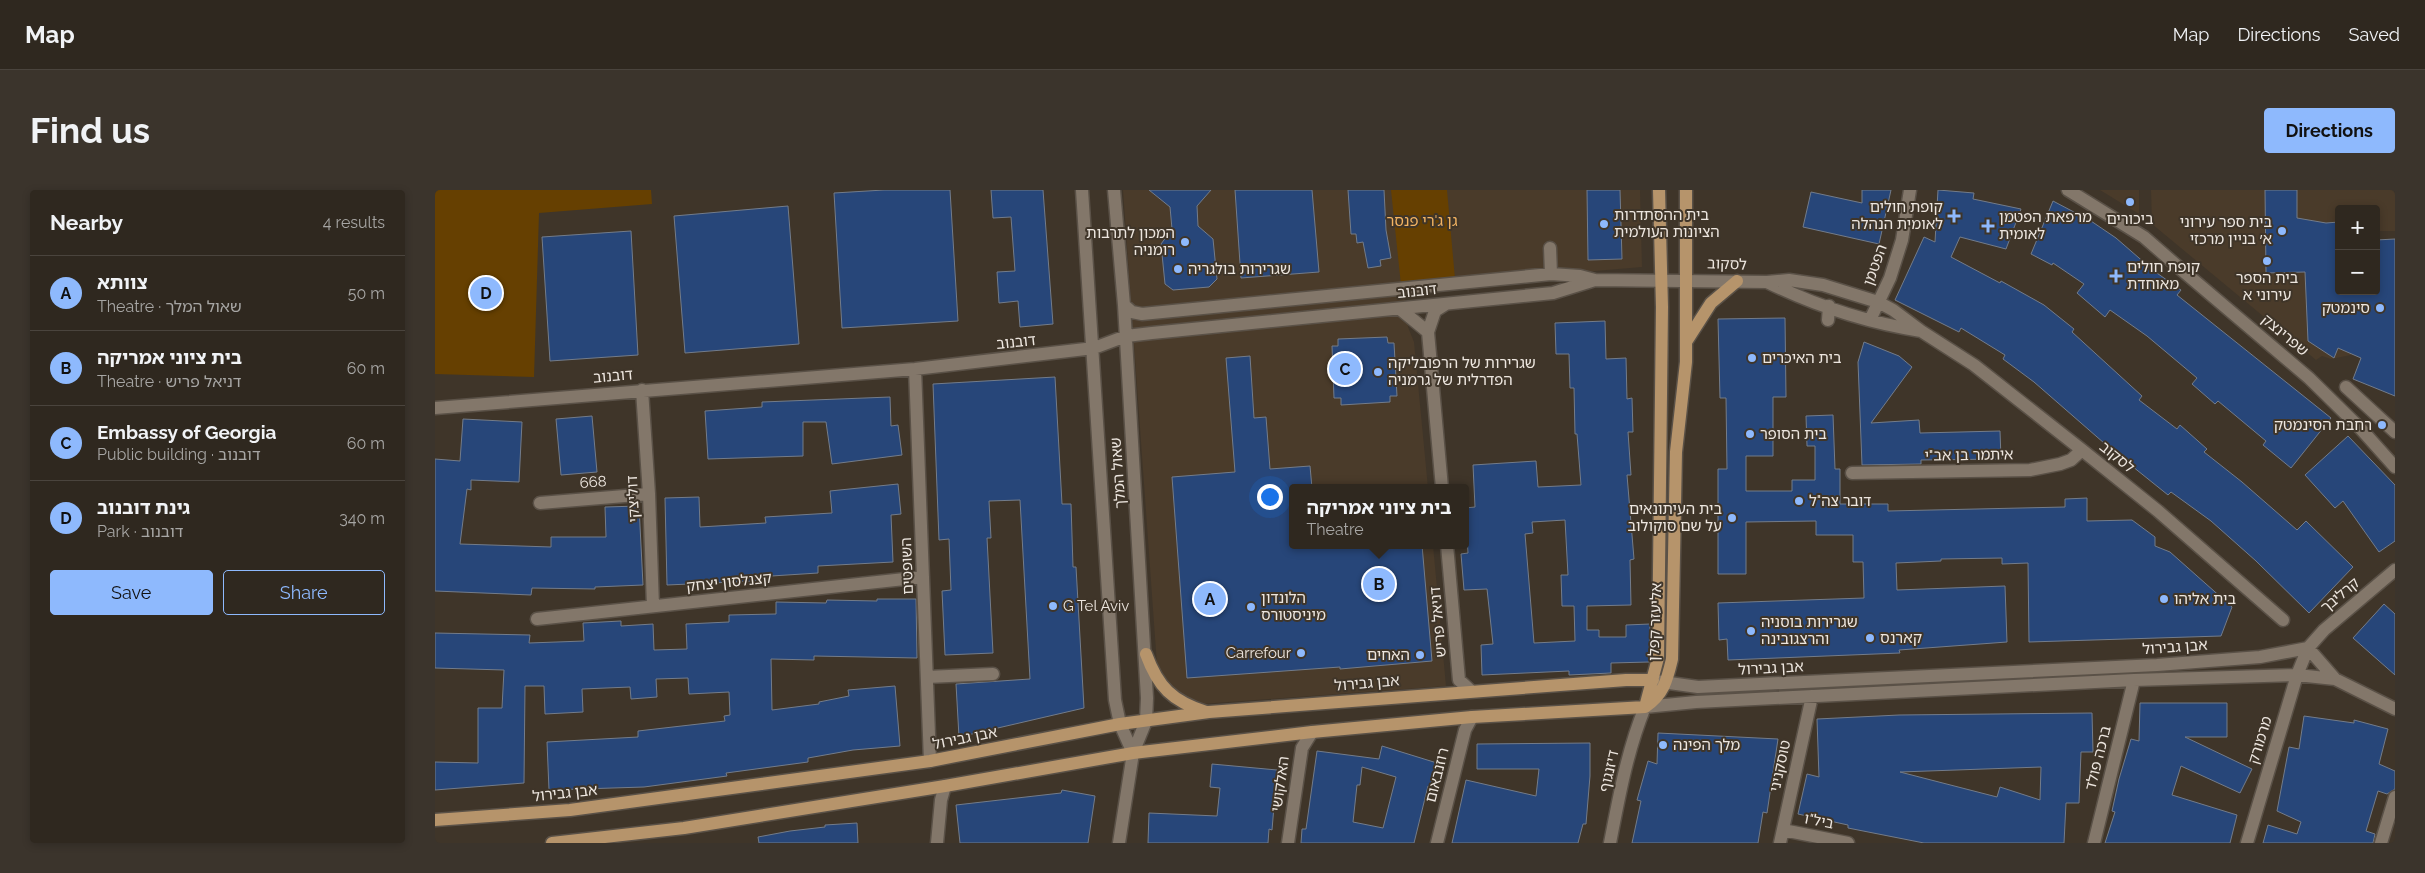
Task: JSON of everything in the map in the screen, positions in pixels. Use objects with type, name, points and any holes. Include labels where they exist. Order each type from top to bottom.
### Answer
[{"type":"main road","name":"אליעזר קפלן","points":[[1645,707],[1658,658],[1661,280],[1659,190]]},
{"type":"main road","name":"אליעזר קפלן","points":[[1645,707],[1658,697],[1667,684],[1672,659],[1675,452],[1685,381],[1687,190]]},
{"type":"main road","points":[[1686,342],[1711,303],[1737,281]]},
{"type":"main road","points":[[1146,654],[1151,667],[1166,691],[1187,705],[1209,712]]},
{"type":"main road","name":"אבן גבירול","points":[[435,820],[570,810],[930,761],[1120,724],[1209,712],[1471,691],[1626,680],[1653,680]]},
{"type":"main road","name":"אבן גבירול","points":[[552,843],[601,841],[945,786],[1133,753],[1312,732],[1472,717],[1645,707]]},
{"type":"street","name":"שאול המלך","points":[[1082,190],[1094,348],[1115,700],[1120,724],[1133,753]]},
{"type":"street","name":"שאול המלך","points":[[1114,190],[1124,305],[1146,654],[1146,721],[1133,753],[1119,843]]},
{"type":"street","name":"הפטמן","points":[[1870,320],[1890,278],[1902,240],[1910,190]]},
{"type":"street","name":"שפרינצק","points":[[2068,190],[2144,237],[2309,378],[2361,429],[2395,467]]},
{"type":"street","points":[[1550,248],[1551,274]]},
{"type":"street","name":"דובנוב","points":[[1124,305],[1132,312],[1142,314],[1472,277],[1551,274],[1580,276],[1595,280],[1687,280]]},
{"type":"street","name":"דובנוב","points":[[435,408],[642,390],[915,370],[1094,348],[1126,336],[1553,293],[1595,280]]},
{"type":"street","name":"לסקוב","points":[[1687,280],[1805,281],[1878,302],[1893,310],[1921,331],[1974,365],[2082,450],[2193,541],[2283,620]]},
{"type":"street","name":"לסקוב","points":[[1767,282],[1787,292],[1870,320],[1921,331]]},
{"type":"street","points":[[1442,484],[1428,332],[1435,311],[1446,304]]},
{"type":"street","points":[[1828,320],[1829,306]]},
{"type":"street","points":[[1400,309],[1428,332]]},
{"type":"street","name":"השופטים","points":[[915,370],[930,761]]},
{"type":"street","points":[[2346,387],[2395,432]]},
{"type":"street","name":"דוליצקי","points":[[642,390],[649,494],[653,606]]},
{"type":"street","name":"איתמר בן אב\"י","points":[[1852,473],[2030,470],[2071,460],[2082,450]]},
{"type":"street","name":"668","points":[[540,503],[649,494]]},
{"type":"street","name":"דניאל פריש","points":[[1447,549],[1459,680],[1471,691]]},
{"type":"street","name":"קרליבך","points":[[2308,648],[2324,630],[2395,570]]},
{"type":"street","name":"קצנלסון יצחק","points":[[537,618],[923,577]]},
{"type":"street","points":[[2308,648],[2335,679],[2395,709]]},
{"type":"street","name":"אבן גבירול","points":[[1653,680],[1667,684],[1698,687],[2157,665],[2273,656],[2308,648]]},
{"type":"street","name":"מרמורק","points":[[2247,843],[2297,675],[2308,648]]},
{"type":"street","points":[[927,677],[993,674]]},
{"type":"street","name":"אבן גבירול","points":[[1645,707],[1696,702],[2134,680],[2297,675],[2335,679]]},
{"type":"street","name":"ברכה פולד","points":[[2094,843],[2134,680]]},
{"type":"street","name":"טוסקניני","points":[[1782,837],[1812,696]]},
{"type":"street","name":"דיזנגוף","points":[[1610,843],[1626,763],[1645,707]]},
{"type":"street","name":"רוזנבאום","points":[[1437,843],[1465,730],[1472,717]]},
{"type":"street","name":"האלקושי","points":[[1288,843],[1302,748],[1312,732]]},
{"type":"street","points":[[937,843],[941,800],[945,786]]},
{"type":"street","points":[[2381,843],[2395,797]]},
{"type":"street","name":"ביל\"ו","points":[[1782,837],[1848,843]]},
{"type":"shaded area","points":[[1123,190],[1640,190],[1642,267],[1404,287],[1408,327],[1414,342],[1428,484],[1289,484],[1289,549],[1433,549],[1446,686],[1202,704],[1175,691],[1157,665]]},
{"type":"shaded area","name":"ביכורים","points":[[2100,190],[2139,190],[2139,214]]},
{"type":"shaded area","name":"בית הספר עירוני א","points":[[2151,190],[2395,190],[2395,231],[2380,231],[2380,205],[2335,205],[2335,295],[2342,295],[2361,320],[2351,355],[2331,359],[2322,356],[2316,360],[2152,224]]},
{"type":"green space","points":[[435,190],[651,190],[652,204],[539,213],[534,377],[435,374]]},
{"type":"green space","name":"גן ג'רי פנסר","points":[[1391,190],[1447,190],[1455,279],[1401,285]]},
{"type":"building","points":[[884,190],[950,190],[958,321],[842,328],[834,193]]},
{"type":"building","points":[[991,190],[1043,190],[1053,324],[1020,327],[1018,301],[999,303],[997,272],[1015,271],[1011,217],[993,218]]},
{"type":"building","points":[[1149,190],[1211,190],[1197,206],[1198,226],[1213,239],[1217,279],[1209,287],[1173,290],[1165,284],[1161,244],[1172,229],[1170,207]]},
{"type":"building","points":[[1235,190],[1312,190],[1319,272],[1241,278]]},
{"type":"building","points":[[1348,190],[1384,190],[1386,230],[1391,258],[1380,260],[1381,266],[1368,268],[1363,242],[1357,243],[1356,234],[1351,234]]},
{"type":"building","name":"בית ההסתדרות הציונות העולמית","points":[[1587,190],[1620,190],[1622,259],[1588,260]]},
{"type":"building","points":[[1862,190],[1891,190],[1879,244],[1803,227],[1811,192],[1862,203]]},
{"type":"building","points":[[1938,190],[1974,193],[1973,199],[2021,209],[2006,249],[1960,237],[1951,257],[2000,283],[2001,281],[2044,305],[2074,329],[2072,332],[2142,396],[2139,400],[2177,429],[2180,425],[2207,449],[2204,452],[2297,530],[2306,521],[2353,567],[2309,613],[2256,561],[2211,521],[2171,492],[2168,495],[2112,450],[2034,382],[2003,359],[2005,355],[1961,328],[1959,332],[1895,300],[1924,237],[1935,242]]},
{"type":"building","points":[[2265,190],[2297,190],[2297,218],[2326,223],[2335,222],[2335,295],[2380,295],[2380,240],[2395,239],[2395,396],[2353,379],[2361,358],[2338,348],[2334,358],[2308,341],[2305,272],[2266,273]]},
{"type":"building","points":[[2053,201],[2091,221],[2116,238],[2154,271],[2181,290],[2177,295],[2331,418],[2291,468],[2263,445],[2266,441],[2218,401],[2215,404],[2192,384],[2197,378],[2147,336],[2110,310],[2105,317],[2077,293],[2084,284],[2053,263],[2052,265],[2031,254]]},
{"type":"building","points":[[788,206],[799,344],[685,353],[674,216]]},
{"type":"building","points":[[631,231],[638,355],[550,361],[542,237]]},
{"type":"building","points":[[1785,318],[1786,397],[1773,397],[1773,456],[1746,456],[1746,491],[1792,491],[1792,480],[1815,480],[1815,446],[1807,446],[1806,416],[1833,415],[1835,469],[1840,469],[1840,504],[1888,504],[1888,511],[2065,507],[2065,499],[2087,498],[2087,521],[2132,520],[2155,537],[2155,546],[2170,552],[2232,607],[2221,636],[2029,642],[2028,563],[2002,564],[2002,558],[1941,559],[1941,561],[1896,563],[1897,590],[2005,586],[2007,642],[1899,650],[1900,653],[1728,660],[1727,639],[1719,640],[1718,603],[1864,598],[1863,562],[1853,562],[1853,535],[1816,535],[1816,521],[1746,522],[1746,574],[1718,574],[1718,469],[1727,469],[1726,398],[1720,398],[1718,319]]},
{"type":"building","points":[[1605,321],[1606,359],[1626,358],[1627,399],[1632,398],[1633,432],[1628,432],[1631,475],[1627,475],[1634,559],[1630,560],[1631,605],[1587,606],[1587,630],[1599,630],[1599,637],[1626,637],[1626,625],[1650,624],[1649,662],[1611,663],[1611,673],[1569,675],[1569,671],[1482,675],[1481,645],[1493,644],[1487,589],[1464,590],[1461,554],[1468,553],[1469,508],[1475,507],[1473,465],[1536,461],[1538,487],[1581,485],[1577,434],[1575,434],[1574,388],[1570,388],[1569,354],[1556,354],[1555,323]],"holes":[[[1565,520],[1568,575],[1561,575],[1562,606],[1574,606],[1575,641],[1534,643],[1525,534],[1533,533],[1532,522]]]},
{"type":"building","points":[[1387,337],[1388,343],[1394,343],[1397,396],[1390,396],[1390,402],[1341,405],[1341,398],[1334,398],[1332,346],[1338,346],[1338,339]]},
{"type":"building","points":[[1864,342],[1899,356],[1912,367],[1871,423],[1919,420],[1920,433],[2000,431],[2001,459],[1921,460],[1921,464],[1862,465],[1858,362]]},
{"type":"building","name":"הלונדון מיניסטורס","points":[[1250,356],[1254,418],[1266,417],[1270,469],[1310,466],[1312,484],[1289,484],[1289,549],[1422,549],[1432,661],[1340,669],[1340,667],[1187,678],[1172,477],[1235,472],[1226,358]]},
{"type":"building","points":[[1055,377],[1062,504],[1071,504],[1073,567],[1076,567],[1084,708],[959,737],[956,684],[1030,679],[1020,500],[989,501],[991,538],[987,538],[993,653],[945,655],[942,591],[951,590],[949,539],[939,540],[933,384]]},
{"type":"building","points":[[890,397],[891,426],[898,425],[902,455],[832,464],[826,422],[803,422],[803,456],[708,459],[705,411],[762,407],[762,402]]},
{"type":"building","points":[[592,416],[597,472],[561,475],[556,419]]},
{"type":"building","points":[[463,419],[522,422],[519,482],[471,480],[471,490],[467,489],[460,544],[551,547],[551,537],[606,537],[605,507],[639,506],[643,585],[595,587],[595,589],[532,588],[531,595],[435,591],[435,459],[460,461]]},
{"type":"building","points":[[2348,436],[2395,485],[2395,541],[2379,552],[2343,501],[2335,508],[2305,475]]},
{"type":"building","points":[[898,484],[901,514],[891,515],[893,562],[818,566],[818,573],[756,577],[756,581],[667,585],[665,498],[699,497],[700,527],[766,523],[765,517],[832,513],[830,491]]},
{"type":"building","points":[[877,599],[916,599],[917,658],[814,656],[814,660],[771,659],[772,710],[819,704],[819,702],[849,696],[848,690],[895,686],[900,746],[853,750],[808,758],[808,762],[726,773],[727,776],[644,787],[549,790],[547,742],[638,737],[638,731],[725,721],[724,716],[730,715],[729,692],[689,694],[688,678],[656,679],[657,697],[631,699],[630,687],[582,689],[583,712],[545,714],[544,686],[525,686],[524,783],[435,790],[435,762],[478,763],[478,708],[502,708],[504,670],[435,668],[435,633],[530,635],[529,643],[584,641],[583,623],[621,621],[621,626],[653,624],[654,650],[687,649],[686,624],[729,622],[729,615],[776,614],[776,602],[826,603],[827,600],[877,601]]},
{"type":"building","points":[[2384,604],[2395,614],[2395,675],[2353,638]]},
{"type":"building","points":[[2140,703],[2227,703],[2227,737],[2185,737],[2252,769],[2240,793],[2181,766],[2172,795],[2237,815],[2230,843],[2105,843],[2115,812],[2112,811],[2119,779],[2131,739],[2139,741]]},
{"type":"building","points":[[2092,713],[2093,752],[2081,752],[2079,803],[2066,803],[2064,843],[1924,843],[1848,828],[1848,825],[1798,814],[1807,774],[1819,777],[1817,719],[1899,715]],"holes":[[[2041,767],[2040,800],[2000,787],[1997,797],[1900,772]]]},
{"type":"building","points":[[2304,716],[2354,723],[2354,720],[2388,729],[2379,764],[2395,771],[2395,789],[2387,794],[2378,791],[2366,831],[2375,834],[2373,843],[2263,843],[2268,825],[2297,834],[2301,822],[2277,811],[2289,747],[2299,749]]},
{"type":"building","points":[[1658,733],[1778,739],[1767,813],[1763,812],[1758,843],[1632,843],[1641,801],[1637,800],[1648,761],[1657,764]]},
{"type":"building","points":[[1590,743],[1590,776],[1586,824],[1583,824],[1578,843],[1452,843],[1466,780],[1536,796],[1539,769],[1477,769],[1477,744]]},
{"type":"building","points":[[1382,746],[1437,763],[1430,787],[1428,786],[1414,843],[1301,843],[1302,829],[1306,829],[1317,751],[1379,759]],"holes":[[[1362,767],[1396,777],[1383,828],[1353,822],[1357,785],[1360,785]]]},
{"type":"building","points":[[1212,764],[1277,770],[1272,830],[1269,829],[1268,843],[1148,843],[1149,813],[1217,816],[1220,788],[1210,787]]},
{"type":"building","points":[[1062,790],[1095,796],[1088,843],[960,843],[956,805],[1061,793]]},
{"type":"building","points":[[857,823],[858,843],[759,843],[758,837],[825,827],[825,825]]},
{"type":"place","name":"ביכורים","points":[[2130,202]]},
{"type":"place","name":"קופת חולים לאומית הנהלה","points":[[1954,216]]},
{"type":"place","name":"בית ההסתדרות הציונות העולמית","points":[[1604,224]]},
{"type":"place","name":"מרפאת הפטמן לאומית","points":[[1988,226]]},
{"type":"place","name":"בית ספר עירוני א׳ בניין מרכזי","points":[[2282,231]]},
{"type":"place","name":"המכון לתרבות רומניה","points":[[1185,242]]},
{"type":"place","name":"בית הספר עירוני א","points":[[2267,261]]},
{"type":"place","name":"שגרירות בולגריה","points":[[1178,269]]},
{"type":"place","name":"קופת חולים מאוחדת","points":[[2116,276]]},
{"type":"place","name":"גינת דובנוב","points":[[486,293]]},
{"type":"place","name":"סינמטק","points":[[2380,308]]},
{"type":"place","name":"בית האיכרים","points":[[1752,358]]},
{"type":"place","name":"Embassy of Georgia","points":[[1345,369]]},
{"type":"place","name":"שגרירות של הרפובליקה הפדרלית של גרמניה","points":[[1378,372]]},
{"type":"place","name":"רחבת הסינמטק","points":[[2382,425]]},
{"type":"place","name":"בית הסופר","points":[[1750,434]]},
{"type":"place","name":"דובר צה\"ל","points":[[1799,501]]},
{"type":"place","name":"בית העיתונאים על שם סוקולוב","points":[[1732,518]]},
{"type":"place","name":"בית ציוני אמריקה","points":[[1379,584]]},
{"type":"place","name":"צוותא","points":[[1210,599]]},
{"type":"place","name":"בית אליהו","points":[[2164,599]]},
{"type":"place","name":"G Tel Aviv","points":[[1053,606]]},
{"type":"place","name":"הלונדון מיניסטורס","points":[[1251,607]]},
{"type":"place","name":"שגרירות בוסניה והרצגובינה","points":[[1751,631]]},
{"type":"place","name":"קארנס","points":[[1870,638]]},
{"type":"place","name":"Carrefour","points":[[1301,653]]},
{"type":"place","name":"האחים","points":[[1420,655]]},
{"type":"place","name":"מלך הפינה","points":[[1663,745]]}]
